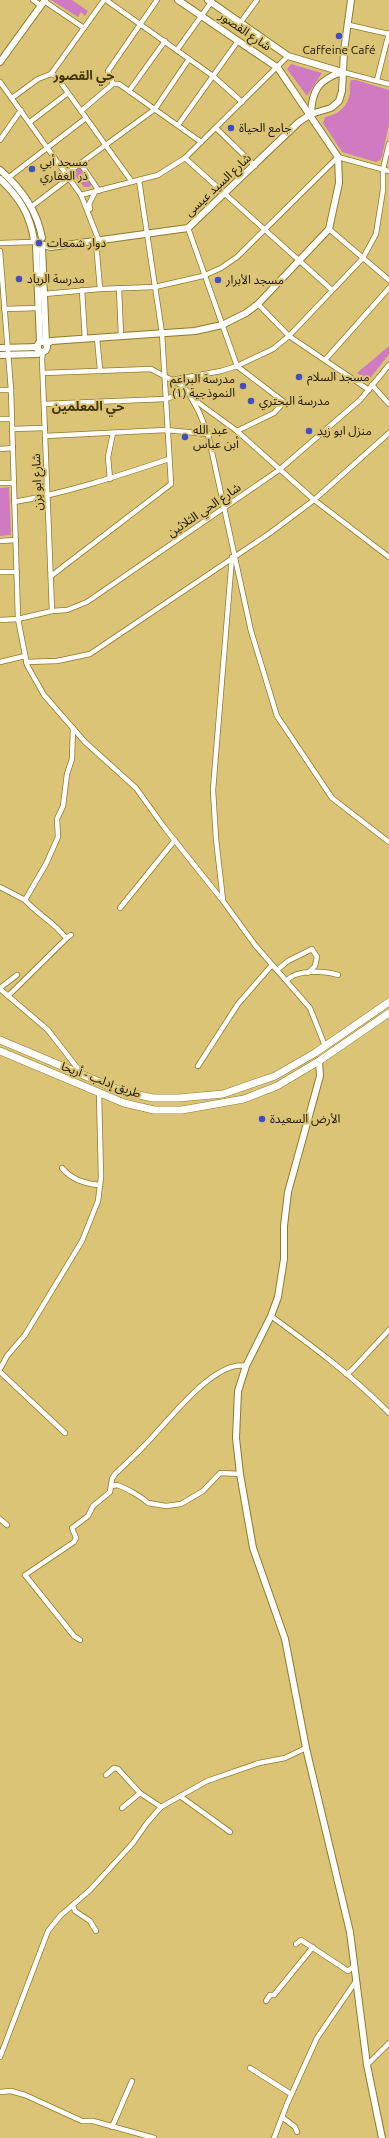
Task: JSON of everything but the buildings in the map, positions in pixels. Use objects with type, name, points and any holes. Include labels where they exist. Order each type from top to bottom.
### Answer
[{"type":"main road","name":"طريق إدلب - أريحا","points":[[0,1040],[121,1091],[153,1098],[179,1098],[223,1094],[275,1076],[325,1046],[388,1004]]},
{"type":"main road","name":"طريق إدلب - أريحا","points":[[0,1051],[124,1103],[154,1110],[182,1110],[244,1099],[277,1086],[319,1061],[389,1012]]},
{"type":"street","points":[[33,0],[43,2],[84,28]]},
{"type":"street","points":[[12,98],[38,79],[51,74],[105,0],[213,76],[242,102]]},
{"type":"street","points":[[113,84],[108,71],[139,23],[157,0]]},
{"type":"street","name":"شارع القصور","points":[[178,0],[278,68]]},
{"type":"street","points":[[240,23],[257,0]]},
{"type":"street","points":[[311,114],[331,108],[339,101],[342,91],[342,72],[351,0]]},
{"type":"street","points":[[177,50],[211,1]]},
{"type":"street","name":"شارع القصور","points":[[211,1],[288,56],[342,72]]},
{"type":"street","points":[[0,62],[43,2]]},
{"type":"street","points":[[349,25],[389,33],[377,80]]},
{"type":"street","points":[[129,91],[164,41]]},
{"type":"street","points":[[178,126],[238,41]]},
{"type":"street","points":[[81,195],[158,175],[185,158],[278,68],[288,56]]},
{"type":"street","points":[[31,208],[80,163],[155,109],[189,59]]},
{"type":"street","points":[[0,348],[42,346],[51,342],[195,331],[222,325],[246,313],[258,304],[301,261],[329,229],[339,183],[338,157],[311,114],[278,68]]},
{"type":"street","points":[[311,114],[311,101],[320,83],[342,72],[389,84]]},
{"type":"street","points":[[51,74],[56,76],[132,182]]},
{"type":"street","points":[[0,82],[81,195],[92,219]]},
{"type":"street","points":[[81,111],[113,84],[119,84],[202,142]]},
{"type":"street","points":[[30,122],[68,93]]},
{"type":"street","points":[[0,140],[21,110]]},
{"type":"street","name":"شارع السيد عيسى","points":[[43,246],[51,247],[98,242],[188,228],[255,166],[299,122],[311,114]]},
{"type":"street","points":[[8,178],[86,118]]},
{"type":"street","points":[[216,128],[255,166]]},
{"type":"street","points":[[172,380],[207,374],[237,366],[273,349],[289,336],[363,258],[376,234],[383,190],[383,170],[389,144]]},
{"type":"street","points":[[338,157],[389,171]]},
{"type":"street","points":[[44,294],[100,288],[155,287],[205,275],[221,268],[237,257],[338,157]]},
{"type":"street","points":[[185,158],[226,193],[332,290]]},
{"type":"street","points":[[80,163],[97,191]]},
{"type":"street","points":[[0,170],[24,196],[40,227],[42,238],[44,240],[42,346],[38,354],[0,355]]},
{"type":"street","points":[[0,179],[14,192],[25,208],[32,224],[35,243],[42,346]]},
{"type":"street","points":[[51,576],[171,484],[166,430],[165,376],[162,333],[139,180]]},
{"type":"street","points":[[97,191],[89,204],[98,242],[100,288]]},
{"type":"street","points":[[188,228],[237,366],[284,402],[274,413],[237,431]]},
{"type":"street","points":[[329,229],[389,280]]},
{"type":"street","points":[[35,243],[38,237],[42,238]]},
{"type":"street","points":[[0,243],[35,243],[43,246]]},
{"type":"street","points":[[0,251],[1,289],[11,390],[18,619],[26,662],[44,695],[96,754],[136,788],[164,827],[272,965],[288,980],[310,1008],[325,1046]]},
{"type":"street","points":[[120,288],[121,336]]},
{"type":"street","points":[[325,360],[389,288]]},
{"type":"street","points":[[82,290],[85,339]]},
{"type":"street","points":[[258,304],[289,336],[370,388],[389,404]]},
{"type":"street","points":[[4,309],[39,308]]},
{"type":"street","points":[[97,338],[100,370]]},
{"type":"street","name":"شارع ابو يزن","points":[[42,346],[52,611]]},
{"type":"street","name":"شارع الحي الثلاثين","points":[[0,620],[18,619],[52,611],[67,610],[87,602],[225,509],[279,470],[360,400],[389,364]]},
{"type":"street","points":[[43,373],[151,369],[181,385],[188,392],[208,434],[225,509],[233,557],[251,631],[278,716],[332,798],[389,842]]},
{"type":"street","points":[[0,390],[11,390]]},
{"type":"street","points":[[44,404],[165,399],[188,392]]},
{"type":"street","points":[[192,398],[237,431],[314,500],[389,557]]},
{"type":"street","points":[[0,419],[12,419]]},
{"type":"street","points":[[12,429],[45,428]]},
{"type":"street","points":[[45,436],[166,430],[208,434]]},
{"type":"street","points":[[110,479],[108,457],[113,433]]},
{"type":"street","points":[[26,662],[57,661],[90,654],[270,533],[314,500],[389,433]]},
{"type":"street","points":[[0,449],[13,448]]},
{"type":"street","points":[[14,502],[48,496],[110,479],[169,458]]},
{"type":"street","points":[[0,483],[14,483]]},
{"type":"street","points":[[0,541],[16,540]]},
{"type":"street","points":[[223,901],[213,790],[233,557]]},
{"type":"street","points":[[0,572],[17,572]]},
{"type":"street","points":[[0,662],[25,656]]},
{"type":"street","points":[[25,900],[46,864],[58,837],[57,819],[63,806],[67,774],[72,759],[73,728]]},
{"type":"street","points":[[120,908],[175,840]]},
{"type":"street","points":[[0,886],[25,900],[31,907],[49,919],[67,938]]},
{"type":"street","points":[[8,996],[71,935]]},
{"type":"street","points":[[276,970],[288,961],[312,949],[317,956],[316,962],[308,972]]},
{"type":"street","points":[[198,1066],[238,1004],[272,965]]},
{"type":"street","points":[[288,980],[290,977],[308,972],[319,971],[338,975]]},
{"type":"street","points":[[17,975],[0,989],[48,1030],[83,1075]]},
{"type":"street","points":[[319,1061],[321,1067],[318,1083],[288,1192],[284,1226],[284,1259],[278,1297],[271,1316],[246,1366],[238,1391],[236,1405],[236,1438],[240,1474],[253,1548],[285,1639],[306,1748],[350,1932],[367,2065],[382,2138]]},
{"type":"street","points":[[65,1433],[0,1371],[7,1356],[25,1335],[82,1241],[98,1201],[100,1184],[99,1093]]},
{"type":"street","points":[[62,1168],[71,1176],[87,1183],[100,1184]]},
{"type":"street","points":[[271,1316],[305,1343],[328,1357],[389,1413]]},
{"type":"street","points":[[346,1374],[351,1371],[389,1330]]},
{"type":"street","points":[[80,1640],[74,1636],[25,1575],[74,1542],[76,1538],[72,1528],[88,1516],[93,1506],[107,1496],[112,1486],[111,1481],[115,1474],[156,1434],[196,1390],[231,1366],[246,1366]]},
{"type":"street","points":[[112,1486],[117,1485],[133,1494],[141,1496],[148,1503],[176,1506],[200,1493],[220,1473],[240,1474]]},
{"type":"street","points":[[0,1519],[7,1525]]},
{"type":"street","points":[[0,2057],[48,1931],[60,1916],[73,1906],[133,1843],[161,1806],[207,1781],[260,1763],[285,1758],[306,1748]]},
{"type":"street","points":[[106,1775],[114,1768],[118,1769],[140,1793],[161,1806]]},
{"type":"street","points":[[122,1808],[140,1793]]},
{"type":"street","points":[[180,1796],[230,1832]]},
{"type":"street","points":[[73,1906],[75,1911],[90,1921],[96,1931]]},
{"type":"street","points":[[296,1944],[301,1940],[348,1971],[355,1965]]},
{"type":"street","points":[[266,2001],[270,1995],[274,1995],[313,1947]]},
{"type":"street","points":[[274,2138],[291,2094],[316,2038],[357,1980]]},
{"type":"street","points":[[367,2065],[389,2043]]},
{"type":"street","points":[[250,2068],[291,2094]]},
{"type":"street","points":[[112,2127],[132,2081]]},
{"type":"street","points":[[0,2092],[11,2091],[82,2121],[94,2122],[154,2138]]},
{"type":"street","points":[[282,2117],[295,2127],[297,2132]]},
{"type":"shaded area","points":[[51,0],[72,0],[88,11],[85,16],[81,12],[78,17]]},
{"type":"shaded area","points":[[291,64],[322,73],[307,96],[287,69]]},
{"type":"shaded area","points":[[351,80],[356,80],[389,90],[389,124],[382,156],[380,160],[376,162],[342,152],[323,123],[325,117],[341,110],[347,102],[350,93]]},
{"type":"shaded area","points":[[80,165],[92,184],[89,187],[84,187],[72,171]]},
{"type":"shaded area","points":[[389,346],[389,354],[368,381],[357,373]]},
{"type":"shaded area","points":[[9,487],[11,535],[0,536],[0,488]]},
{"type":"place","name":"Caffeine Café","points":[[339,36]]},
{"type":"place","name":"جامع الحياة","points":[[231,128]]},
{"type":"place","name":"مسجد أبي ذر الغفاري","points":[[32,169]]},
{"type":"place","name":"دوار شمعات","points":[[39,243]]},
{"type":"place","name":"مدرسة الرياد","points":[[19,279]]},
{"type":"place","name":"مسجد الأبرار","points":[[218,280]]},
{"type":"place","name":"مسجد السلام","points":[[299,377]]},
{"type":"place","name":"مدرسة البراعم النموذجية (١)","points":[[243,386]]},
{"type":"place","name":"مدرسة البحتري","points":[[251,401]]},
{"type":"place","name":"منزل ابو زيد","points":[[309,431]]},
{"type":"place","name":"عبد الله أبن عباس","points":[[185,437]]},
{"type":"place","name":"الأرض السعيدة","points":[[262,1119]]},
{"type":"district","name":"حي القصور","points":[[84,75]]},
{"type":"district","name":"حي المعلمين","points":[[88,406]]}]
